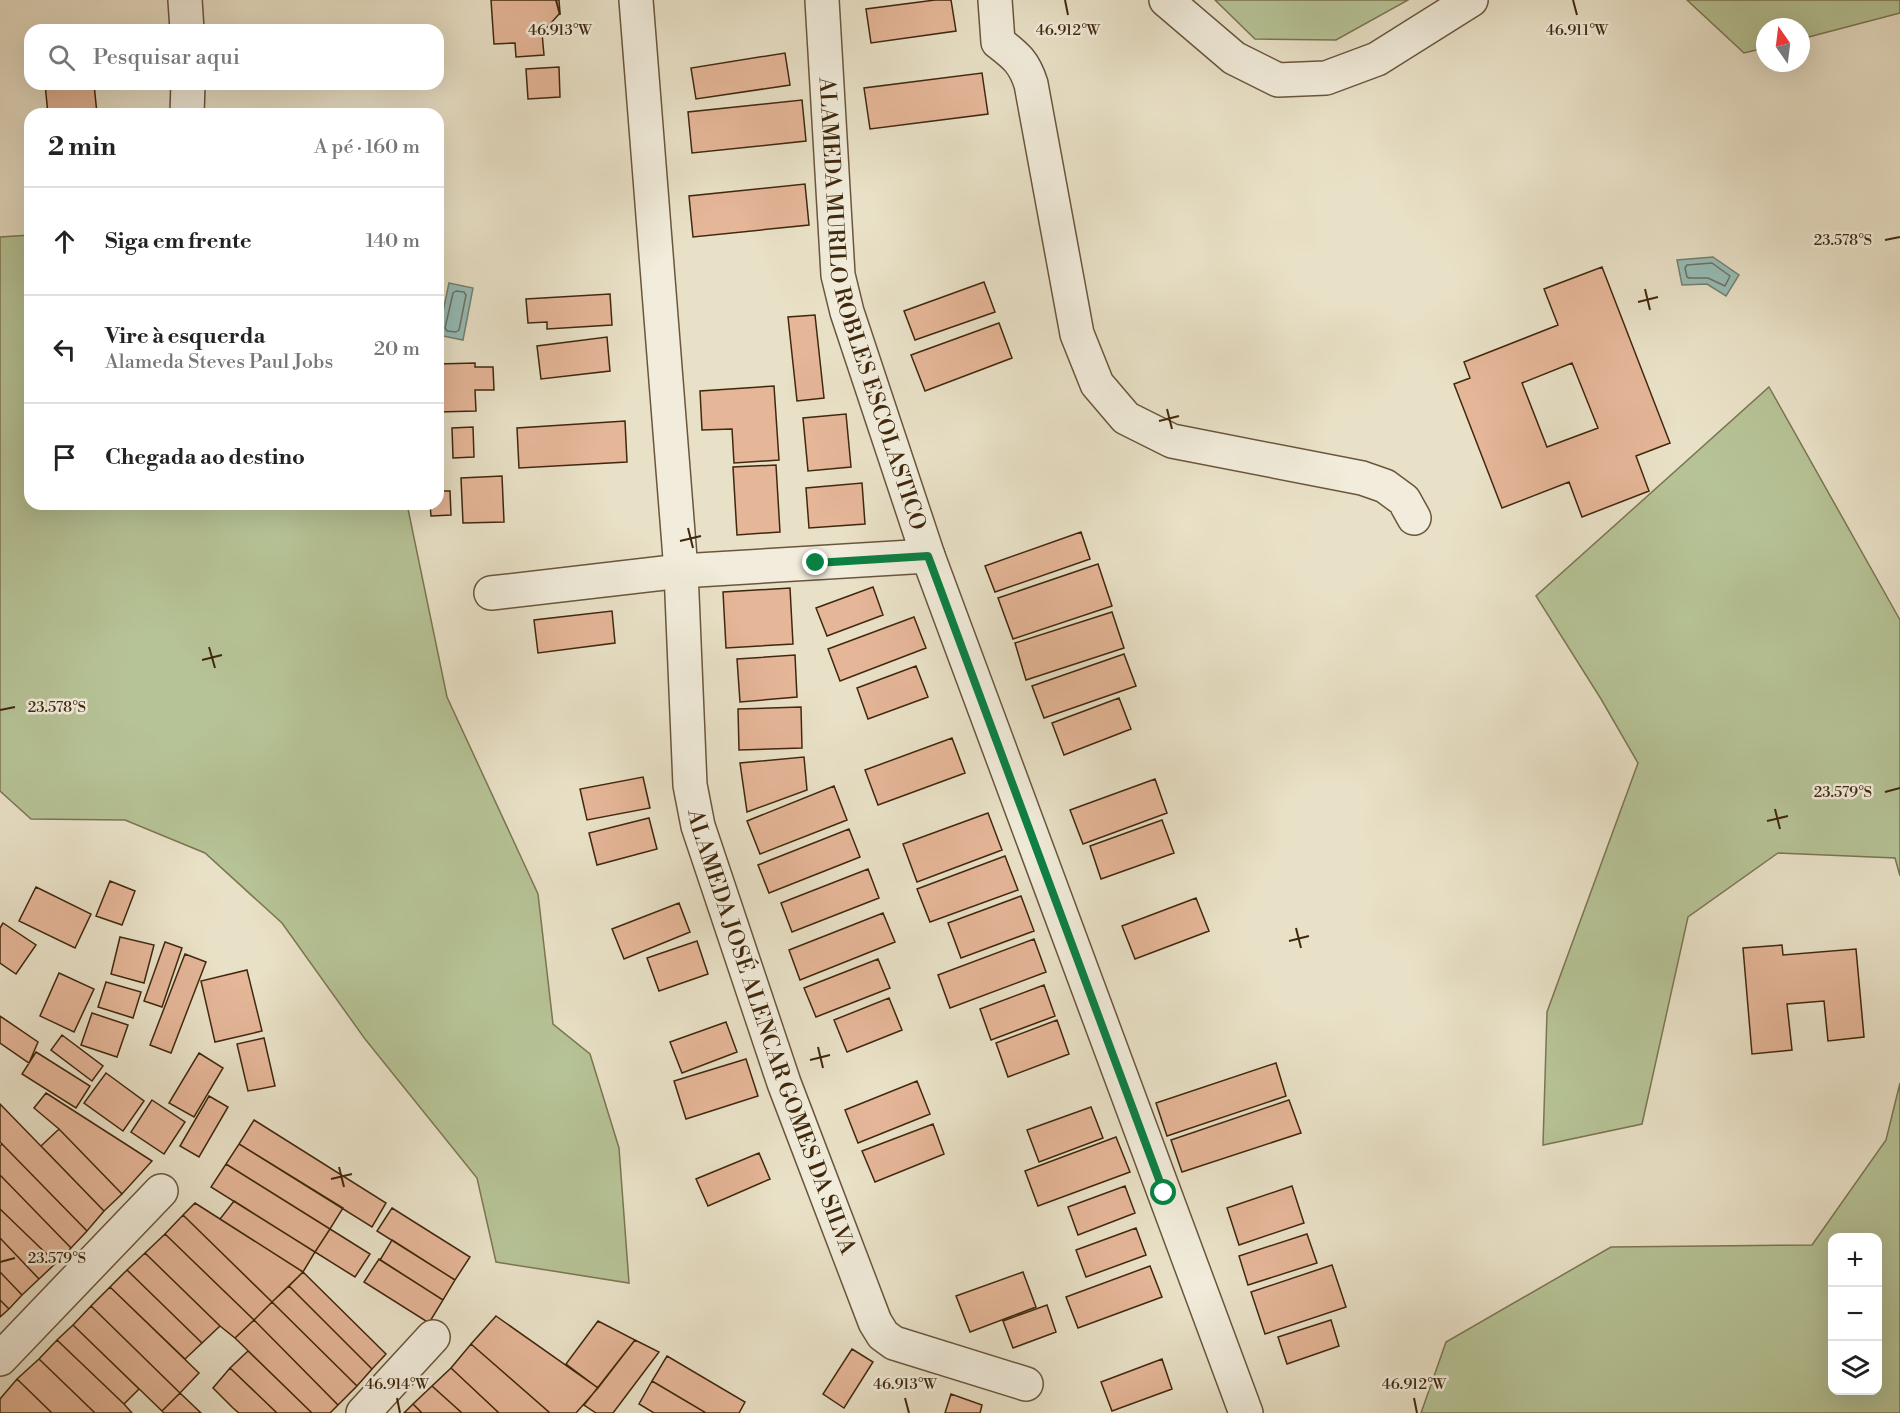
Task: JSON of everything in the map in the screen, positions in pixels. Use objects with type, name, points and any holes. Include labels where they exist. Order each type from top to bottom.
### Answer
[{"type":"street","points":[[185,0],[187,24]]},
{"type":"street","points":[[636,0],[681,571]]},
{"type":"street","name":"ALAMEDA MURILO ROBLES ESCOLASTICO","points":[[822,0],[838,275],[847,312],[928,556],[1246,1413]]},
{"type":"street","points":[[995,0],[999,42],[1019,58],[1031,84],[1077,334],[1097,384],[1126,418],[1172,441],[1362,478],[1385,486],[1404,500],[1414,518]]},
{"type":"street","points":[[1166,0],[1234,58],[1278,80],[1326,78],[1377,59],[1471,0]]},
{"type":"street","points":[[187,108],[188,90]]},
{"type":"street","points":[[491,593],[681,571],[928,556]]},
{"type":"street","name":"ALAMEDA JOSÉ ALENCAR GOMES DA SILVA","points":[[681,571],[690,785],[698,826],[784,1083],[875,1322],[883,1335],[894,1343],[1026,1384]]},
{"type":"street","points":[[0,1359],[161,1191]]},
{"type":"street","points":[[363,1413],[433,1337]]},
{"type":"green space","points":[[1215,0],[1408,0],[1336,40],[1255,39]]},
{"type":"green space","points":[[1687,0],[1900,0],[1900,13],[1810,37],[1810,18],[1756,18],[1756,50],[1744,53]]},
{"type":"green space","points":[[24,235],[24,510],[408,510],[447,697],[538,894],[553,1024],[590,1054],[619,1148],[629,1283],[496,1262],[477,1178],[365,1039],[282,923],[205,853],[125,820],[31,819],[0,791],[0,237]]},
{"type":"green space","points":[[1769,387],[1900,620],[1900,876],[1895,858],[1778,853],[1688,917],[1642,1124],[1543,1145],[1547,1012],[1638,763],[1536,596]]},
{"type":"green space","points":[[1900,1083],[1900,1413],[1421,1413],[1446,1342],[1611,1247],[1812,1245],[1886,1140]]},
{"type":"water","points":[[1713,257],[1739,275],[1726,296],[1707,284],[1682,285],[1677,260]]},
{"type":"water","points":[[449,283],[473,288],[463,340],[444,336],[444,307]]},
{"type":"building","points":[[491,0],[559,0],[560,13],[542,33],[544,55],[516,57],[515,43],[494,44]]},
{"type":"building","points":[[951,0],[956,31],[871,43],[866,9]]},
{"type":"building","points":[[785,53],[790,85],[696,99],[691,68]]},
{"type":"building","points":[[559,67],[560,97],[528,99],[526,69]]},
{"type":"building","points":[[982,73],[988,114],[870,129],[864,88]]},
{"type":"building","points":[[46,90],[95,90],[96,108],[47,108]]},
{"type":"building","points":[[802,100],[806,141],[692,153],[688,112]]},
{"type":"building","points":[[805,184],[809,225],[693,237],[689,196]]},
{"type":"building","points":[[1602,267],[1670,443],[1636,456],[1649,491],[1582,517],[1569,482],[1502,508],[1454,384],[1470,378],[1464,362],[1558,325],[1544,289]],"holes":[[[1572,363],[1598,428],[1547,447],[1522,383]]]},
{"type":"building","points":[[984,282],[995,312],[915,340],[904,311]]},
{"type":"building","points":[[610,294],[612,325],[547,329],[547,322],[528,323],[526,299]]},
{"type":"building","points":[[815,315],[824,398],[797,401],[788,317]]},
{"type":"building","points":[[999,323],[1012,358],[925,391],[911,355]]},
{"type":"building","points":[[607,337],[610,371],[541,379],[537,346]]},
{"type":"building","points":[[475,363],[475,367],[493,367],[494,390],[475,390],[476,411],[444,412],[444,364]]},
{"type":"building","points":[[774,386],[779,460],[734,463],[732,429],[702,430],[700,391]]},
{"type":"building","points":[[846,414],[851,467],[808,471],[803,418]]},
{"type":"building","points":[[625,421],[627,462],[519,468],[517,428]]},
{"type":"building","points":[[473,427],[474,457],[453,458],[452,428]]},
{"type":"building","points":[[776,465],[780,532],[737,535],[733,467]]},
{"type":"building","points":[[502,476],[504,522],[463,523],[461,478]]},
{"type":"building","points":[[862,483],[865,524],[809,528],[806,488]]},
{"type":"building","points":[[444,491],[450,491],[451,515],[431,516],[430,510],[444,510]]},
{"type":"building","points":[[1081,532],[1090,559],[995,592],[985,566]]},
{"type":"building","points":[[1098,564],[1112,606],[1013,639],[998,598]]},
{"type":"building","points":[[873,587],[883,615],[827,636],[816,608]]},
{"type":"building","points":[[790,588],[793,644],[726,648],[723,592]]},
{"type":"building","points":[[612,611],[615,643],[538,653],[534,620]]},
{"type":"building","points":[[1112,612],[1124,648],[1026,680],[1015,643]]},
{"type":"building","points":[[914,617],[926,648],[840,681],[828,649]]},
{"type":"building","points":[[1124,654],[1136,686],[1044,718],[1032,686]]},
{"type":"building","points":[[795,655],[797,697],[740,702],[737,659]]},
{"type":"building","points":[[916,666],[928,697],[868,719],[857,688]]},
{"type":"building","points":[[1119,698],[1131,729],[1064,755],[1052,723]]},
{"type":"building","points":[[801,707],[802,748],[739,750],[738,709]]},
{"type":"building","points":[[952,738],[965,773],[878,805],[865,770]]},
{"type":"building","points":[[804,757],[807,790],[747,812],[740,763]]},
{"type":"building","points":[[643,777],[650,808],[587,820],[580,789]]},
{"type":"building","points":[[1155,779],[1167,813],[1083,844],[1070,810]]},
{"type":"building","points":[[834,786],[847,820],[760,854],[747,821]]},
{"type":"building","points":[[988,813],[1002,850],[917,882],[903,844]]},
{"type":"building","points":[[649,818],[657,849],[597,865],[589,833]]},
{"type":"building","points":[[1162,820],[1174,853],[1101,879],[1090,846]]},
{"type":"building","points":[[849,829],[860,857],[769,893],[758,865]]},
{"type":"building","points":[[1005,856],[1018,890],[930,922],[917,889]]},
{"type":"building","points":[[868,869],[879,898],[792,932],[781,903]]},
{"type":"building","points":[[110,881],[135,891],[122,925],[96,916]]},
{"type":"building","points":[[36,887],[91,914],[75,948],[19,921]]},
{"type":"building","points":[[1021,896],[1034,931],[961,958],[948,923]]},
{"type":"building","points":[[1196,898],[1209,931],[1135,959],[1122,926]]},
{"type":"building","points":[[679,903],[690,932],[624,959],[612,929]]},
{"type":"building","points":[[883,913],[895,942],[800,980],[789,950]]},
{"type":"building","points":[[3,923],[36,945],[16,974],[0,963],[0,928]]},
{"type":"building","points":[[120,937],[154,945],[144,983],[111,974]]},
{"type":"building","points":[[1034,939],[1046,972],[950,1008],[938,975]]},
{"type":"building","points":[[697,941],[708,974],[659,991],[647,958]]},
{"type":"building","points":[[165,942],[182,948],[162,1007],[144,1001]]},
{"type":"building","points":[[1782,945],[1783,955],[1856,949],[1864,1037],[1828,1041],[1824,1001],[1787,1004],[1792,1050],[1752,1054],[1743,948]]},
{"type":"building","points":[[185,954],[206,962],[171,1053],[150,1045]]},
{"type":"building","points":[[878,959],[890,988],[816,1017],[804,988]]},
{"type":"building","points":[[247,970],[262,1031],[215,1042],[201,981]]},
{"type":"building","points":[[59,973],[94,989],[74,1032],[40,1016]]},
{"type":"building","points":[[106,982],[141,992],[133,1018],[98,1007]]},
{"type":"building","points":[[1044,985],[1055,1016],[991,1040],[980,1009]]},
{"type":"building","points":[[889,998],[902,1030],[847,1052],[834,1020]]},
{"type":"building","points":[[92,1013],[128,1025],[117,1057],[81,1045]]},
{"type":"building","points":[[0,1016],[38,1042],[29,1063],[0,1043]]},
{"type":"building","points":[[1057,1020],[1069,1054],[1008,1077],[996,1043]]},
{"type":"building","points":[[726,1022],[737,1052],[682,1073],[670,1042]]},
{"type":"building","points":[[62,1035],[103,1066],[92,1081],[51,1050]]},
{"type":"building","points":[[264,1038],[275,1086],[248,1091],[237,1044]]},
{"type":"building","points":[[36,1052],[90,1086],[76,1108],[22,1074]]},
{"type":"building","points":[[199,1053],[223,1068],[194,1117],[169,1103]]},
{"type":"building","points":[[746,1059],[758,1096],[686,1119],[674,1081]]},
{"type":"building","points":[[1276,1063],[1286,1096],[1167,1136],[1156,1103]]},
{"type":"building","points":[[106,1073],[144,1101],[123,1131],[84,1103]]},
{"type":"building","points":[[917,1081],[930,1114],[858,1143],[845,1110]]},
{"type":"building","points":[[46,1093],[152,1161],[122,1194],[59,1129],[34,1108]]},
{"type":"building","points":[[209,1096],[228,1107],[199,1157],[180,1146]]},
{"type":"building","points":[[152,1100],[185,1122],[164,1154],[131,1132]]},
{"type":"building","points":[[1289,1100],[1301,1133],[1182,1172],[1171,1140]]},
{"type":"building","points":[[0,1104],[104,1211],[87,1231],[0,1142]]},
{"type":"building","points":[[1091,1107],[1103,1138],[1039,1162],[1027,1130]]},
{"type":"building","points":[[254,1120],[386,1203],[372,1227],[239,1144]]},
{"type":"building","points":[[933,1124],[944,1154],[875,1182],[862,1151]]},
{"type":"building","points":[[59,1129],[122,1194],[104,1211],[41,1146]]},
{"type":"building","points":[[1116,1137],[1130,1172],[1038,1206],[1025,1171]]},
{"type":"building","points":[[2,1144],[87,1231],[71,1248],[0,1175],[0,1146]]},
{"type":"building","points":[[239,1144],[343,1208],[330,1229],[226,1164]]},
{"type":"building","points":[[759,1153],[770,1179],[708,1206],[696,1179]]},
{"type":"building","points":[[226,1164],[330,1229],[315,1252],[211,1187]]},
{"type":"building","points":[[0,1175],[71,1248],[56,1263],[0,1209]]},
{"type":"building","points":[[1125,1186],[1135,1213],[1078,1235],[1068,1207]]},
{"type":"building","points":[[1292,1186],[1304,1223],[1239,1245],[1227,1208]]},
{"type":"building","points":[[234,1201],[315,1252],[303,1272],[220,1219]]},
{"type":"building","points":[[195,1203],[303,1272],[272,1302],[183,1215]]},
{"type":"building","points":[[392,1208],[470,1257],[455,1280],[377,1231]]},
{"type":"building","points":[[0,1209],[56,1263],[39,1279],[0,1238]]},
{"type":"building","points":[[183,1215],[272,1302],[254,1320],[165,1234]]},
{"type":"building","points":[[1136,1228],[1146,1255],[1086,1277],[1076,1250]]},
{"type":"building","points":[[330,1229],[370,1254],[355,1277],[315,1252]]},
{"type":"building","points":[[165,1234],[254,1320],[235,1338],[145,1253]]},
{"type":"building","points":[[1307,1234],[1317,1263],[1248,1285],[1239,1256]]},
{"type":"building","points":[[0,1238],[39,1279],[22,1295],[0,1272]]},
{"type":"building","points":[[392,1240],[455,1280],[443,1300],[380,1260]]},
{"type":"building","points":[[145,1253],[220,1326],[202,1343],[127,1270]]},
{"type":"building","points":[[379,1259],[443,1300],[429,1323],[364,1282]]},
{"type":"building","points":[[1332,1265],[1346,1307],[1265,1334],[1251,1292]]},
{"type":"building","points":[[1150,1266],[1162,1297],[1078,1328],[1066,1297]]},
{"type":"building","points":[[127,1270],[202,1343],[185,1359],[110,1287]]},
{"type":"building","points":[[0,1272],[22,1295],[9,1309],[0,1300]]},
{"type":"building","points":[[303,1272],[386,1354],[372,1369],[289,1286]]},
{"type":"building","points":[[1023,1272],[1036,1307],[970,1332],[956,1296]]},
{"type":"building","points":[[289,1286],[372,1369],[357,1386],[272,1302]]},
{"type":"building","points":[[110,1287],[199,1373],[180,1393],[91,1306]]},
{"type":"building","points":[[0,1300],[9,1309],[0,1317]]},
{"type":"building","points":[[272,1302],[357,1386],[338,1405],[254,1320]]},
{"type":"building","points":[[1047,1305],[1056,1332],[1013,1348],[1003,1321]]},
{"type":"building","points":[[91,1306],[180,1393],[162,1411],[73,1325]]},
{"type":"building","points":[[496,1316],[598,1388],[576,1413],[550,1413],[471,1344]]},
{"type":"building","points":[[254,1320],[338,1405],[330,1413],[312,1413],[235,1338]]},
{"type":"building","points":[[1331,1320],[1339,1346],[1287,1364],[1278,1337]]},
{"type":"building","points":[[598,1321],[635,1340],[598,1388],[566,1364]]},
{"type":"building","points":[[73,1325],[139,1389],[124,1404],[57,1340]]},
{"type":"building","points":[[57,1340],[132,1413],[95,1413],[39,1359]]},
{"type":"building","points":[[635,1340],[659,1352],[613,1413],[596,1413],[584,1405]]},
{"type":"building","points":[[471,1344],[550,1413],[499,1413],[451,1368]]},
{"type":"building","points":[[852,1349],[873,1362],[844,1408],[823,1394]]},
{"type":"building","points":[[248,1351],[312,1413],[277,1413],[230,1368]]},
{"type":"building","points":[[667,1356],[745,1402],[739,1413],[706,1413],[652,1381]]},
{"type":"building","points":[[39,1359],[95,1413],[52,1413],[17,1379]]},
{"type":"building","points":[[1162,1359],[1172,1389],[1112,1411],[1101,1382]]},
{"type":"building","points":[[230,1368],[277,1413],[239,1413],[233,1408],[213,1388]]},
{"type":"building","points":[[451,1368],[499,1413],[462,1413],[432,1386]]},
{"type":"building","points":[[17,1379],[52,1413],[0,1413],[0,1399]]},
{"type":"building","points":[[652,1381],[706,1413],[654,1413],[639,1404]]},
{"type":"building","points":[[432,1386],[462,1413],[422,1413],[413,1404]]},
{"type":"building","points":[[180,1393],[201,1413],[164,1413],[162,1411]]},
{"type":"building","points":[[951,1394],[982,1405],[980,1413],[945,1413]]},
{"type":"building","points":[[413,1404],[422,1413],[404,1413]]},
{"type":"route","points":[[816,563],[928,556],[1164,1193]]}]
